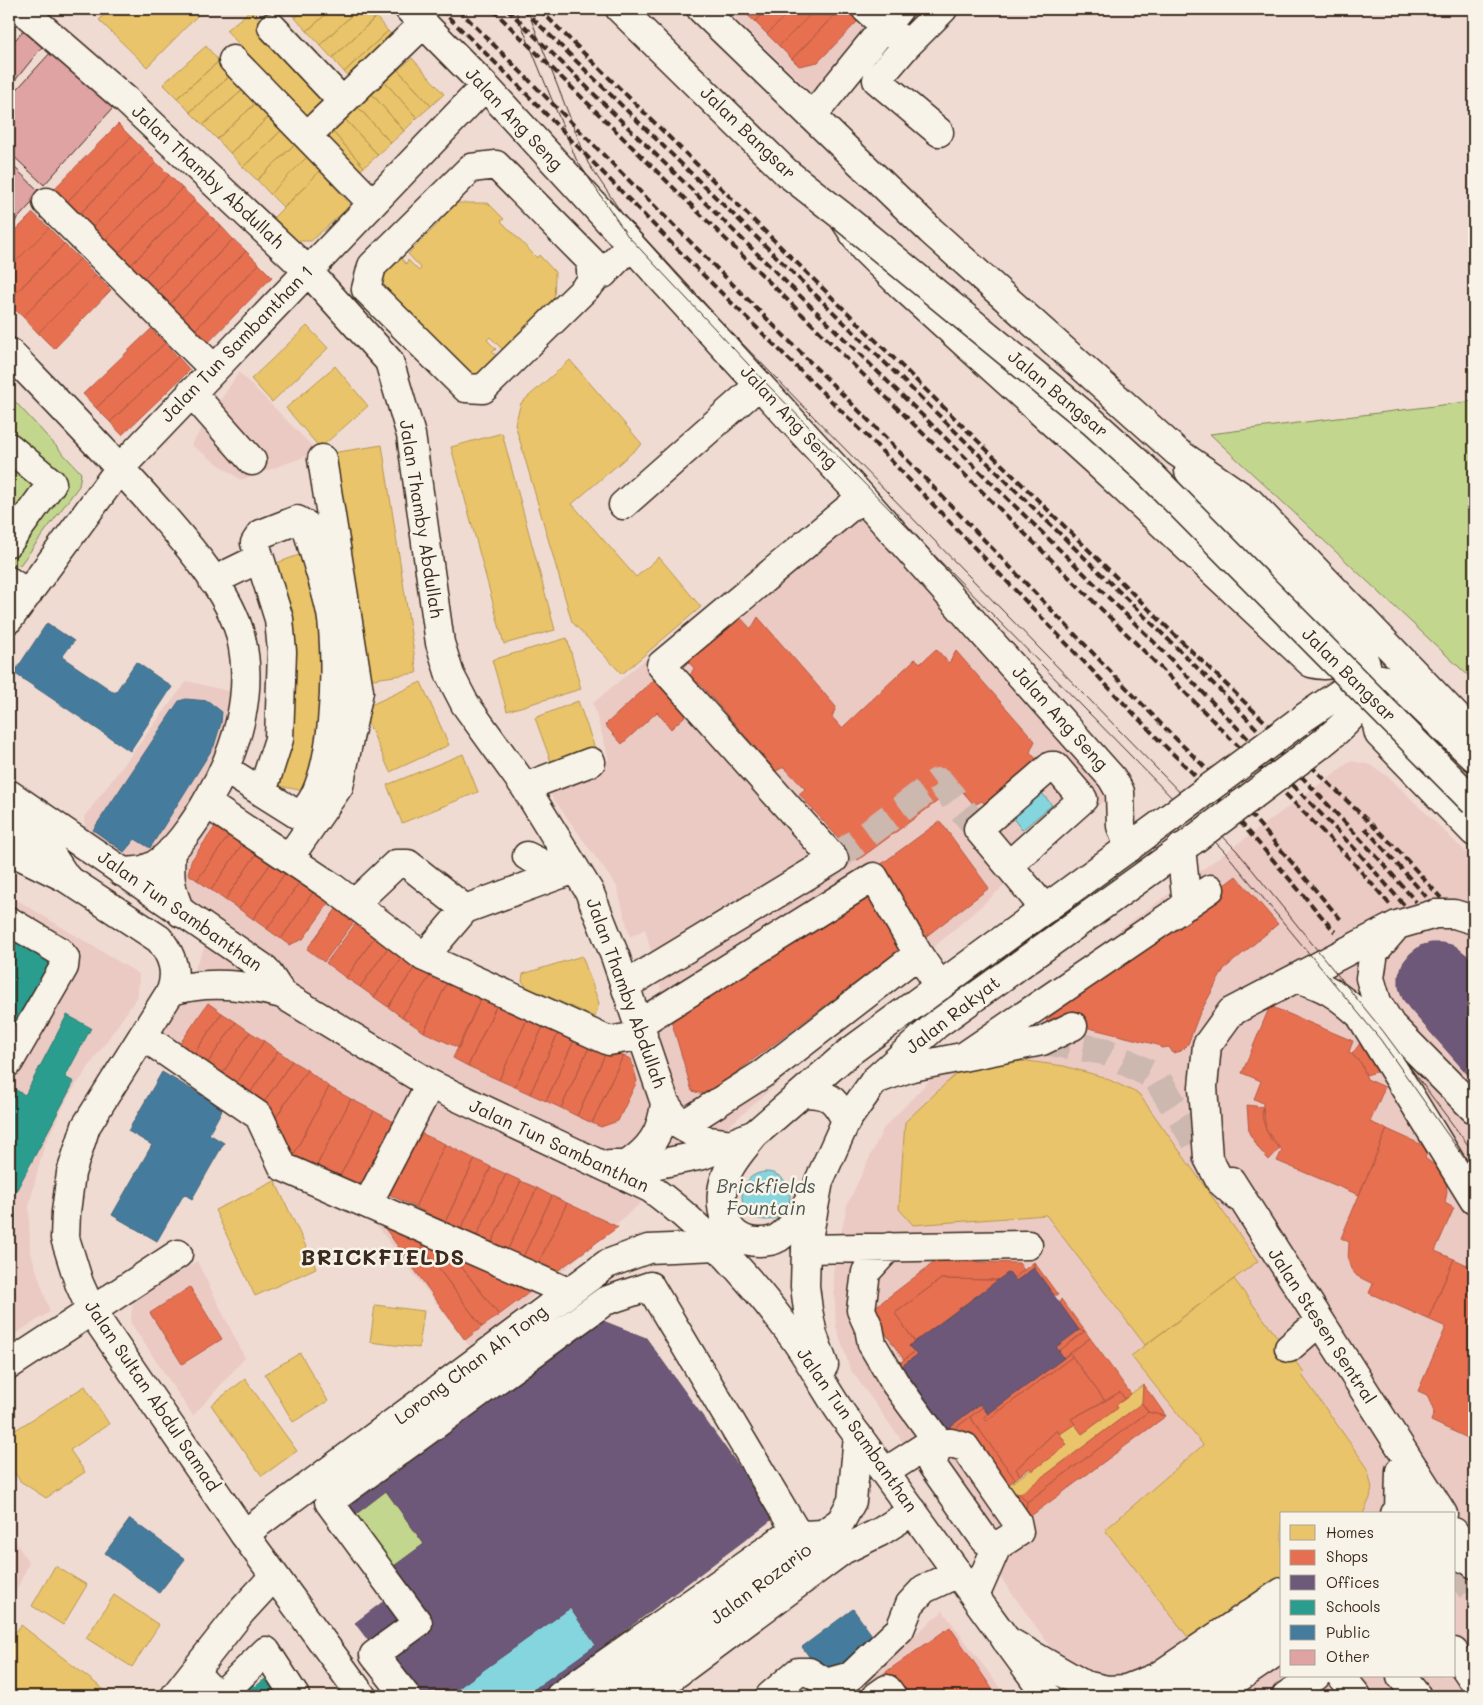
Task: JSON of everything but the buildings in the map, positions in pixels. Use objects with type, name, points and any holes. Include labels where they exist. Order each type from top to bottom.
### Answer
[{"type":"main road","name":"Jalan Thamby Abdullah","points":[[21,9],[126,100],[307,270],[389,361],[411,436],[440,643],[450,675],[465,704],[525,787],[589,891],[626,985],[665,1103],[681,1126],[708,1141],[744,1139]]},
{"type":"main road","name":"Jalan Bangsar","points":[[620,9],[786,172],[1093,422],[1147,471],[1474,802]]},
{"type":"main road","name":"Jalan Bangsar","points":[[701,9],[931,231],[1177,452],[1250,502],[1465,716],[1474,735]]},
{"type":"main road","points":[[939,132],[877,80],[907,45],[943,9]]},
{"type":"main road","points":[[812,116],[883,15],[907,45]]},
{"type":"main road","points":[[308,135],[342,101],[416,16]]},
{"type":"main road","name":"Jalan Ang Seng","points":[[416,16],[485,86],[862,497],[1112,778],[1120,792],[1121,826],[1129,848]]},
{"type":"main road","points":[[272,27],[342,101]]},
{"type":"main road","points":[[233,60],[308,135],[372,203]]},
{"type":"main road","name":"Jalan Tun Sambanthan 1","points":[[9,619],[19,588],[120,468],[213,368],[485,86]]},
{"type":"main road","points":[[585,256],[592,282],[483,389],[466,388],[366,289],[372,266],[471,168],[496,166],[603,274],[625,239]]},
{"type":"main road","points":[[47,202],[213,368]]},
{"type":"main road","points":[[842,216],[864,249],[903,287],[1095,461],[1311,663],[1325,666],[1332,664],[1340,656],[1345,643],[1343,627]]},
{"type":"main road","points":[[9,352],[120,468],[178,534],[213,581],[226,603],[241,636],[244,660],[241,719],[238,737],[226,770],[206,803],[171,851],[158,864],[148,868],[122,872]]},
{"type":"main road","points":[[623,504],[759,385]]},
{"type":"main road","points":[[191,392],[252,461]]},
{"type":"main road","points":[[9,448],[52,484],[14,525]]},
{"type":"main road","points":[[1177,452],[1199,488],[1343,627],[1362,652],[1368,677],[1398,684],[1474,757]]},
{"type":"main road","points":[[289,858],[339,786],[359,691],[322,459]]},
{"type":"main road","points":[[626,985],[834,859],[661,665],[862,497]]},
{"type":"main road","points":[[226,770],[293,814],[298,814],[310,799],[324,775],[334,703],[331,614],[306,525],[297,520],[261,534],[255,543],[278,619],[282,652],[279,739],[262,792]]},
{"type":"main road","points":[[213,581],[258,558]]},
{"type":"main road","points":[[1302,720],[1314,686],[1311,663]]},
{"type":"main road","name":"Jalan Rakyat","points":[[612,1165],[653,1165],[703,1155],[744,1139],[803,1093],[848,1053],[1351,684],[1368,677]]},
{"type":"main road","name":"Jalan Rakyat","points":[[841,1413],[813,1335],[805,1286],[806,1249],[819,1181],[846,1121],[875,1080],[936,1024],[1186,845],[1322,743],[1358,710],[1365,699],[1368,677]]},
{"type":"main road","points":[[1406,691],[1393,693],[1385,698],[1378,717],[1377,728],[1379,734],[1474,832]]},
{"type":"main road","points":[[1322,743],[1359,733],[1379,734]]},
{"type":"main road","points":[[525,787],[591,762]]},
{"type":"main road","points":[[1010,865],[1080,803],[1082,796],[1055,766],[1051,766],[978,829],[1045,909]]},
{"type":"main road","name":"Jalan Tun Sambanthan","points":[[9,794],[265,969],[282,994],[430,1084],[612,1165],[650,1188],[718,1246],[761,1295],[796,1342],[841,1413],[1048,1695]]},
{"type":"main road","points":[[206,803],[289,858],[424,957],[609,1041],[641,1029],[874,877],[918,954],[940,986]]},
{"type":"main road","points":[[9,821],[46,847],[66,878]]},
{"type":"main road","points":[[1186,845],[1186,905]]},
{"type":"main road","name":"Jalan Tun Sambanthan","points":[[9,850],[66,878],[159,939],[168,950],[173,962],[175,980],[171,991]]},
{"type":"main road","points":[[171,851],[169,878],[174,897],[182,913]]},
{"type":"main road","points":[[527,856],[553,869],[575,869]]},
{"type":"main road","points":[[354,904],[396,864],[408,864],[465,909]]},
{"type":"main road","points":[[424,957],[465,909],[575,869]]},
{"type":"main road","points":[[966,1054],[1210,890]]},
{"type":"main road","points":[[1296,978],[1397,925],[1435,914],[1454,914],[1474,920]]},
{"type":"main road","points":[[9,921],[59,951],[65,958],[64,967],[9,1062]]},
{"type":"main road","points":[[1397,925],[1374,952],[1370,978],[1377,1002],[1391,1025],[1474,1109]]},
{"type":"main road","points":[[681,1126],[764,1073],[918,954]]},
{"type":"main road","points":[[1296,978],[1319,985],[1333,992],[1360,1015],[1474,1200]]},
{"type":"main road","name":"Jalan Stesen Sentral","points":[[1296,978],[1231,1012],[1207,1045],[1203,1087],[1207,1135],[1238,1197],[1319,1322],[1408,1470],[1441,1512]]},
{"type":"main road","points":[[171,991],[190,985],[234,984],[282,994]]},
{"type":"main road","name":"Jalan Sultan Abdul Samad","points":[[171,991],[86,1126],[71,1173],[65,1238],[79,1283],[92,1312],[244,1534],[362,1696]]},
{"type":"main road","points":[[875,1080],[912,1067],[966,1054],[1042,1041],[1073,1026]]},
{"type":"main road","points":[[143,1036],[259,1116],[283,1166],[568,1292]]},
{"type":"main road","points":[[368,1204],[430,1084]]},
{"type":"main road","points":[[803,1093],[820,1093],[832,1099],[839,1107],[846,1121]]},
{"type":"main road","name":"Jalan Thamby Abdullah","points":[[612,1165],[638,1157],[654,1142],[663,1120],[665,1103]]},
{"type":"main road","points":[[744,1139],[730,1166],[722,1189],[720,1202],[723,1216],[740,1237],[752,1242],[777,1239],[799,1217],[819,1181]]},
{"type":"main road","points":[[806,1249],[1028,1244]]},
{"type":"main road","name":"Lorong Chan Ah Tong","points":[[244,1534],[372,1454],[499,1343],[606,1264],[648,1249],[718,1246]]},
{"type":"main road","points":[[889,1247],[866,1272],[861,1310],[869,1328],[872,1344],[895,1383],[939,1443]]},
{"type":"main road","points":[[9,1365],[178,1254]]},
{"type":"main road","points":[[614,1261],[614,1276],[620,1296]]},
{"type":"main road","points":[[346,1674],[418,1623],[329,1502],[372,1454],[524,1360],[605,1301],[650,1286],[795,1530],[803,1535],[823,1534]]},
{"type":"main road","points":[[1289,1348],[1319,1322]]},
{"type":"main road","points":[[499,1343],[524,1360]]},
{"type":"main road","name":"Jalan Rozario","points":[[629,1693],[804,1554],[823,1534],[841,1521],[852,1501],[858,1436]]},
{"type":"main road","points":[[884,1472],[932,1442],[965,1447],[1017,1522],[1019,1532],[1013,1538],[997,1546],[974,1596]]},
{"type":"main road","points":[[939,1443],[932,1465],[985,1540],[997,1546]]},
{"type":"main road","points":[[1408,1470],[1408,1511]]},
{"type":"main road","name":"Jalan Rozario","points":[[629,1693],[843,1550],[880,1532],[913,1511]]},
{"type":"main road","points":[[574,1692],[795,1530]]},
{"type":"main road","points":[[1456,1536],[1467,1560]]},
{"type":"main road","points":[[770,1696],[798,1672],[809,1672],[826,1683],[851,1676],[900,1629],[910,1604],[924,1589],[958,1573]]},
{"type":"main road","points":[[175,1696],[241,1612],[274,1576]]},
{"type":"main road","points":[[1006,1640],[1084,1685],[1107,1690],[1126,1689],[1157,1677],[1280,1593]]},
{"type":"main road","points":[[1218,1683],[1280,1621]]},
{"type":"main road","points":[[1172,1696],[1218,1683],[1280,1649]]},
{"type":"main road","points":[[194,1672],[213,1692],[221,1695],[266,1652],[295,1696]]},
{"type":"main road","points":[[374,1655],[406,1696]]},
{"type":"main road","points":[[1456,1655],[1474,1681]]},
{"type":"main road","points":[[1290,1695],[1313,1678]]},
{"type":"main road","points":[[1343,1678],[1357,1696]]},
{"type":"main road","points":[[1403,1678],[1417,1696]]},
{"type":"main road","points":[[877,1696],[887,1689],[892,1696]]},
{"type":"shaded area","points":[[725,9],[881,9],[811,92]]},
{"type":"shaded area","points":[[239,372],[318,452],[241,480],[191,445]]},
{"type":"shaded area","points":[[842,494],[1111,796],[1006,875],[1011,880],[472,1350],[367,1213],[277,1175],[242,1112],[151,1061],[207,942],[88,865],[84,817],[187,681],[257,698],[224,799],[423,953],[625,1045],[663,997],[645,929],[630,937],[617,887],[542,783],[609,760],[593,703]]},
{"type":"shaded area","points":[[1351,761],[1371,765],[1390,778],[1474,860],[1474,1696],[1086,1696],[850,1369],[836,1326],[833,1272],[847,1205],[883,1129],[967,1041]]},
{"type":"shaded area","points":[[9,895],[139,974],[138,996],[68,1097],[44,1146],[29,1206],[30,1250],[50,1312],[9,1338]]},
{"type":"shaded area","points":[[197,1261],[245,1358],[193,1416],[130,1322],[134,1298],[173,1272],[176,1275]]},
{"type":"shaded area","points":[[9,1532],[29,1563],[9,1606]]},
{"type":"shaded area","points":[[943,1611],[1006,1696],[843,1696]]},
{"type":"green space","points":[[9,395],[81,473],[79,486],[20,565],[9,567]]},
{"type":"green space","points":[[1474,401],[1474,681],[1210,434]]},
{"type":"green space","points":[[386,1491],[424,1544],[394,1566],[356,1514]]},
{"type":"water","points":[[1041,792],[1052,805],[1022,830],[1012,817]]},
{"type":"water","name":"Brickfields Fountain","points":[[766,1172],[775,1174],[783,1179],[788,1187],[790,1196],[788,1205],[783,1213],[775,1218],[766,1220],[757,1218],[749,1213],[744,1205],[742,1196],[744,1187],[749,1179],[757,1174]]},
{"type":"water","points":[[570,1608],[596,1645],[525,1696],[447,1696]]},
{"type":"tunnel","points":[[834,859],[937,782],[940,782],[978,829]]},
{"type":"tunnel","points":[[1042,1041],[1104,1051],[1156,1077],[1212,1168]]},
{"type":"tunnel","points":[[1456,1570],[1474,1593]]},
{"type":"tram line","points":[[515,9],[576,159],[627,235],[762,379],[1225,852],[1380,1039],[1474,1172]]},
{"type":"tram line","points":[[527,9],[588,163],[623,215],[695,295],[1237,851],[1383,1031],[1474,1153]]},
{"type":"railway","points":[[440,9],[510,77],[684,256],[876,445],[1158,739],[1230,810],[1335,932]]},
{"type":"railway","points":[[458,9],[885,437],[1167,730],[1239,801],[1343,922]]},
{"type":"railway","points":[[492,9],[1148,655],[1350,859],[1392,907]]},
{"type":"railway","points":[[507,9],[1155,643],[1357,851],[1404,905]]},
{"type":"railway","points":[[523,9],[1226,696],[1379,859],[1416,902]]},
{"type":"railway","points":[[539,9],[1177,637],[1396,848],[1441,898]]},
{"type":"railway","points":[[1365,828],[1430,901]]},
{"type":"district","name":"BRICKFIELDS","points":[[383,1257]]}]
